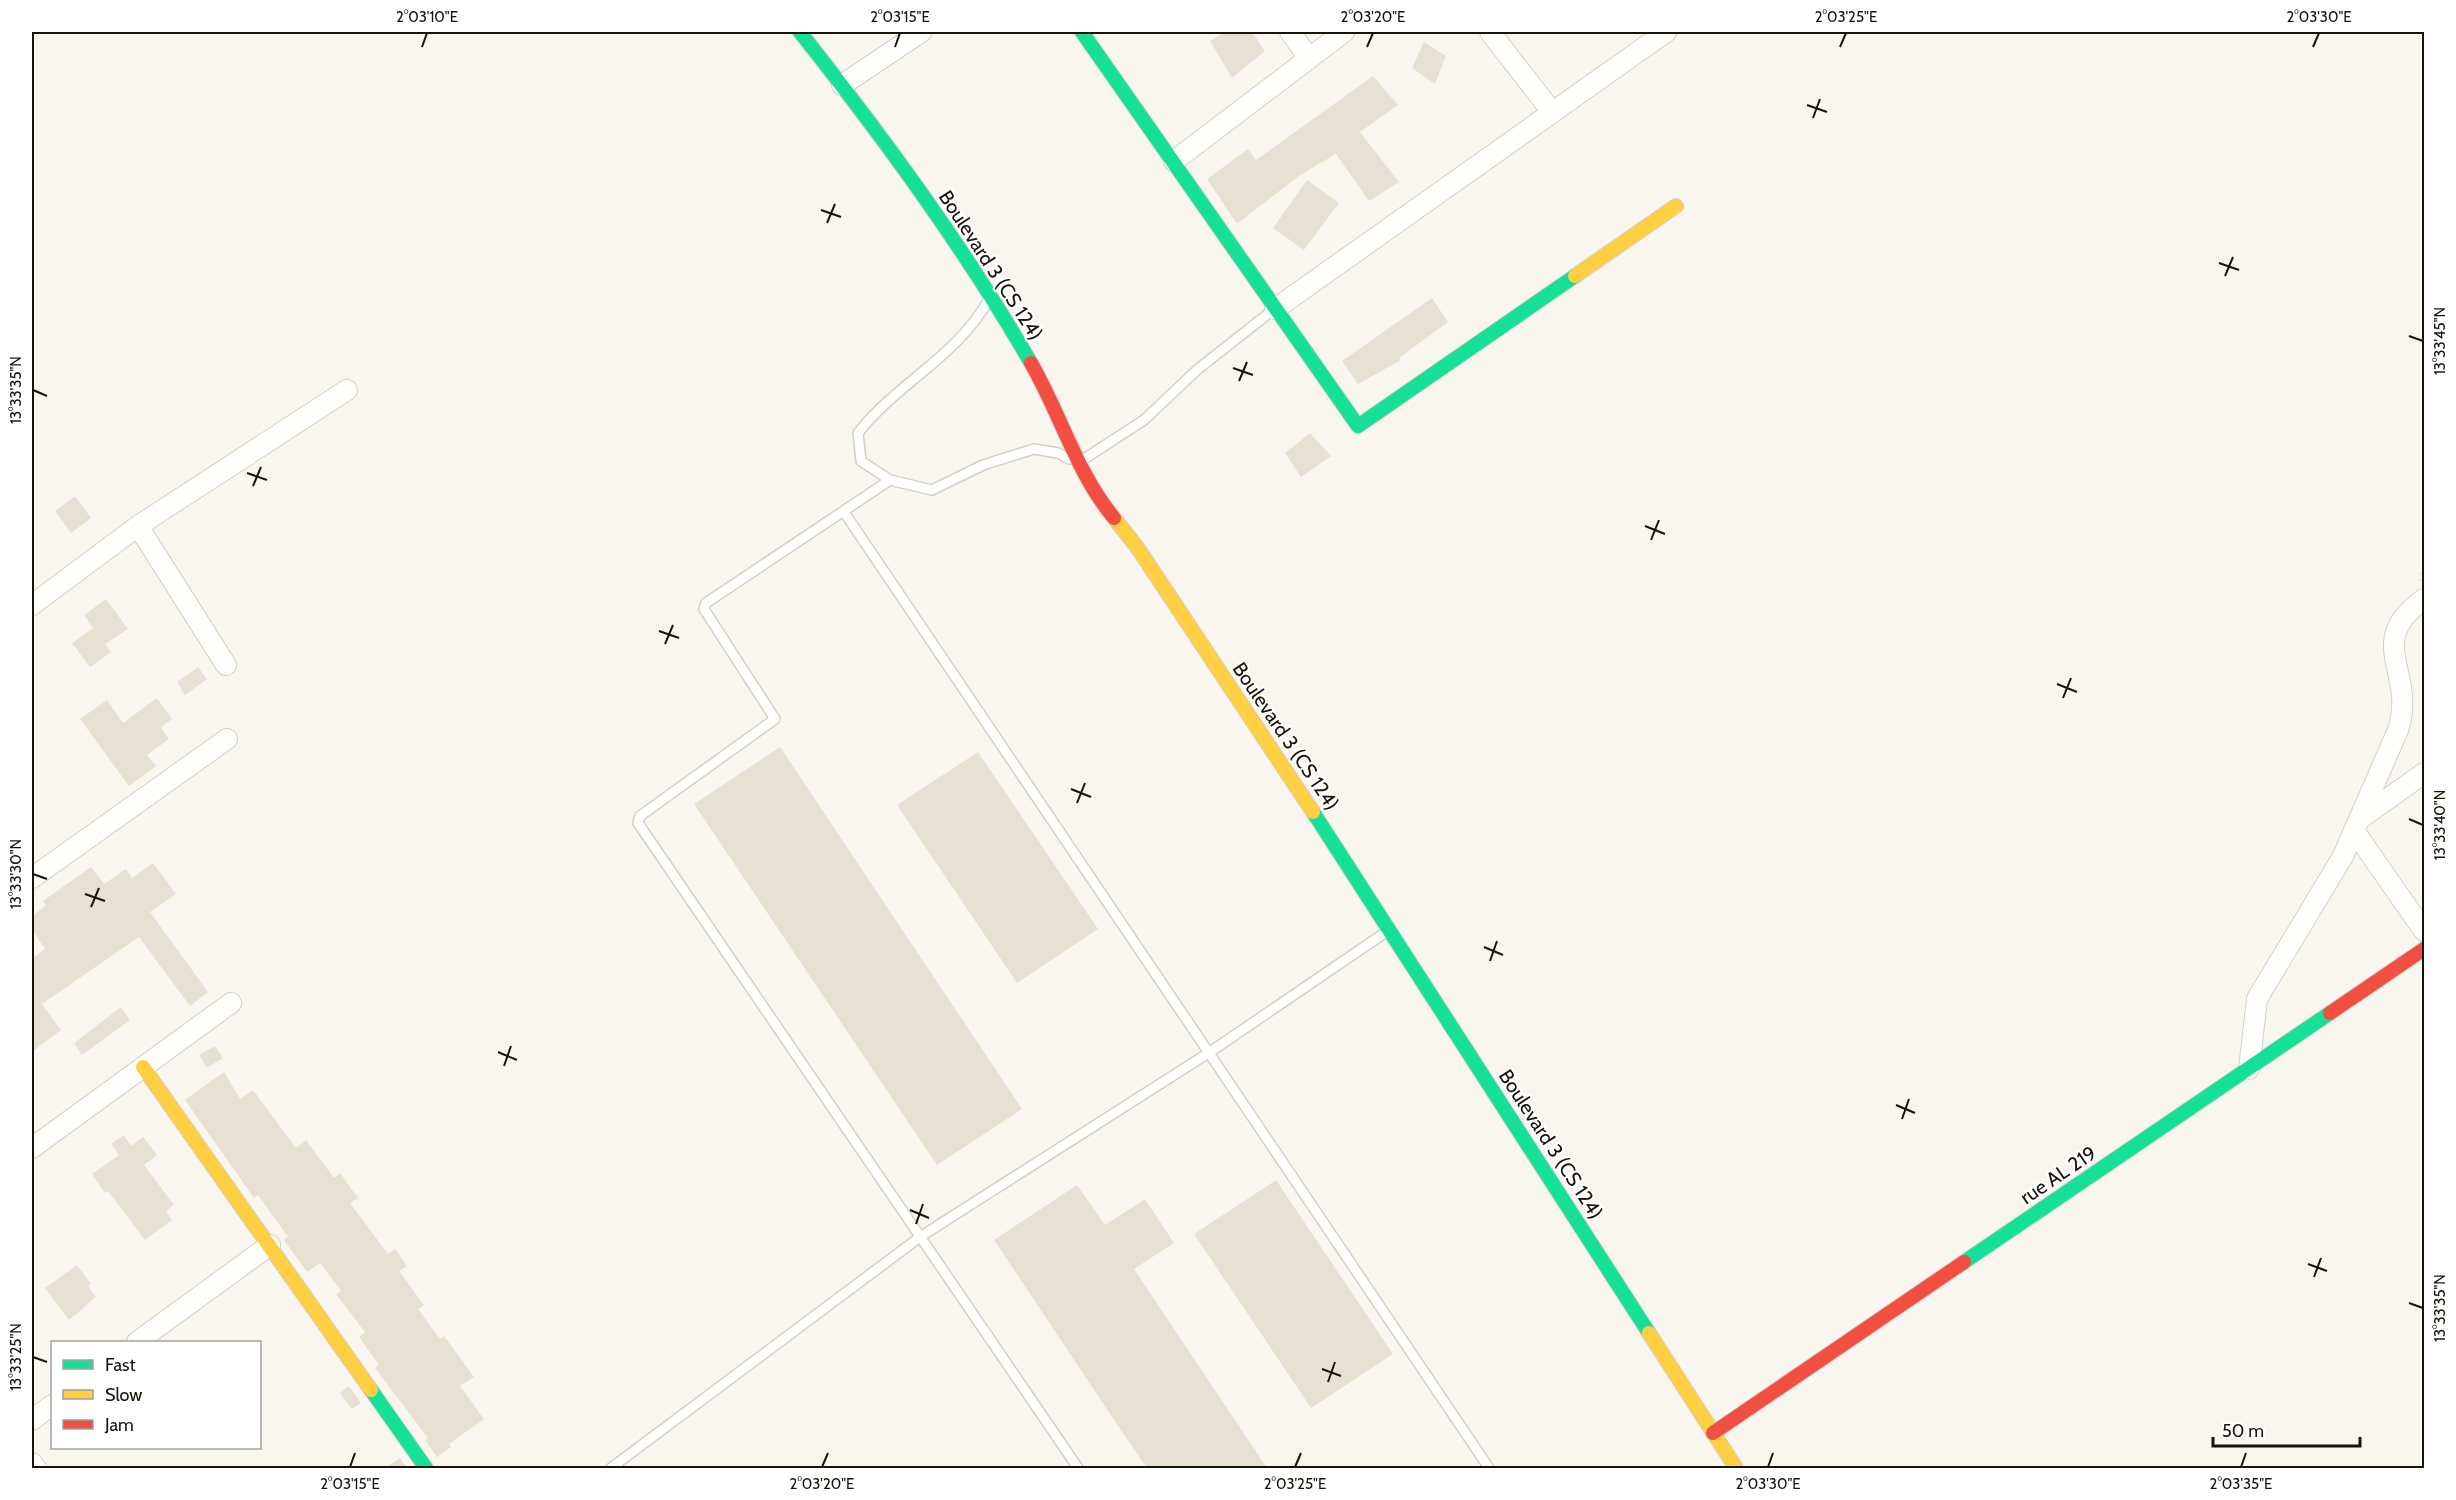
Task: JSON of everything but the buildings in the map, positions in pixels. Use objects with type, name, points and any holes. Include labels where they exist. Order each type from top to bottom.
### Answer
[{"type":"street","name":"Boulevard 3 (CS 124)","points":[[800,32],[843,85],[991,294],[1043,384],[1078,463],[1096,496],[1137,547],[1391,929],[1736,1468]]},
{"type":"street","points":[[843,85],[921,32]]},
{"type":"street","points":[[1083,32],[1358,426],[1676,206]]},
{"type":"street","points":[[1290,32],[1309,58]]},
{"type":"street","points":[[1174,161],[1344,32]]},
{"type":"street","points":[[1490,32],[1552,112]]},
{"type":"street","points":[[1275,309],[1666,32]]},
{"type":"street","points":[[32,605],[138,526],[347,390]]},
{"type":"street","points":[[138,526],[226,665]]},
{"type":"street","points":[[2249,1069],[2257,999],[2358,825],[2404,713],[2403,693],[2394,648],[2397,625],[2412,608],[2424,599]]},
{"type":"street","points":[[32,878],[227,739]]},
{"type":"street","points":[[2358,825],[2424,773]]},
{"type":"street","points":[[2358,825],[2424,931]]},
{"type":"street","name":"rue AL 219","points":[[1713,1433],[2424,949]]},
{"type":"street","points":[[32,1148],[231,1003]]},
{"type":"street","points":[[143,1067],[426,1468]]},
{"type":"street","points":[[138,1341],[270,1245]]},
{"type":"street","points":[[32,1420],[51,1406]]},
{"type":"street","points":[[32,1463],[36,1468]]},
{"type":"lane","points":[[991,294],[981,314],[955,343],[924,373],[904,385],[877,409],[858,433],[861,461],[890,480],[932,490],[983,465],[1034,449],[1058,453],[1078,463],[1144,420],[1198,369],[1275,309]]},
{"type":"lane","points":[[890,480],[706,603],[704,609],[775,719],[640,816],[639,823],[1078,1468]]},
{"type":"lane","points":[[844,512],[1490,1468]]},
{"type":"lane","points":[[611,1468],[920,1237],[1210,1052],[1391,929]]},
{"type":"traffic: fast","points":[[800,32],[922,193],[978,277],[1031,363]]},
{"type":"traffic: fast","points":[[1082,32],[1358,426],[1575,276]]},
{"type":"traffic: fast","points":[[1313,812],[1649,1333]]},
{"type":"traffic: fast","points":[[1964,1262],[2330,1013]]},
{"type":"traffic: fast","points":[[371,1390],[426,1468]]},
{"type":"traffic: slow","points":[[1575,276],[1676,206]]},
{"type":"traffic: slow","points":[[1114,518],[1137,547],[1313,812]]},
{"type":"traffic: slow","points":[[143,1067],[371,1390]]},
{"type":"traffic: slow","points":[[1649,1333],[1736,1468]]},
{"type":"traffic: jam","points":[[1031,363],[1089,482],[1114,518]]},
{"type":"traffic: jam","points":[[2330,1013],[2424,949]]},
{"type":"traffic: jam","points":[[1713,1433],[1964,1262]]}]
